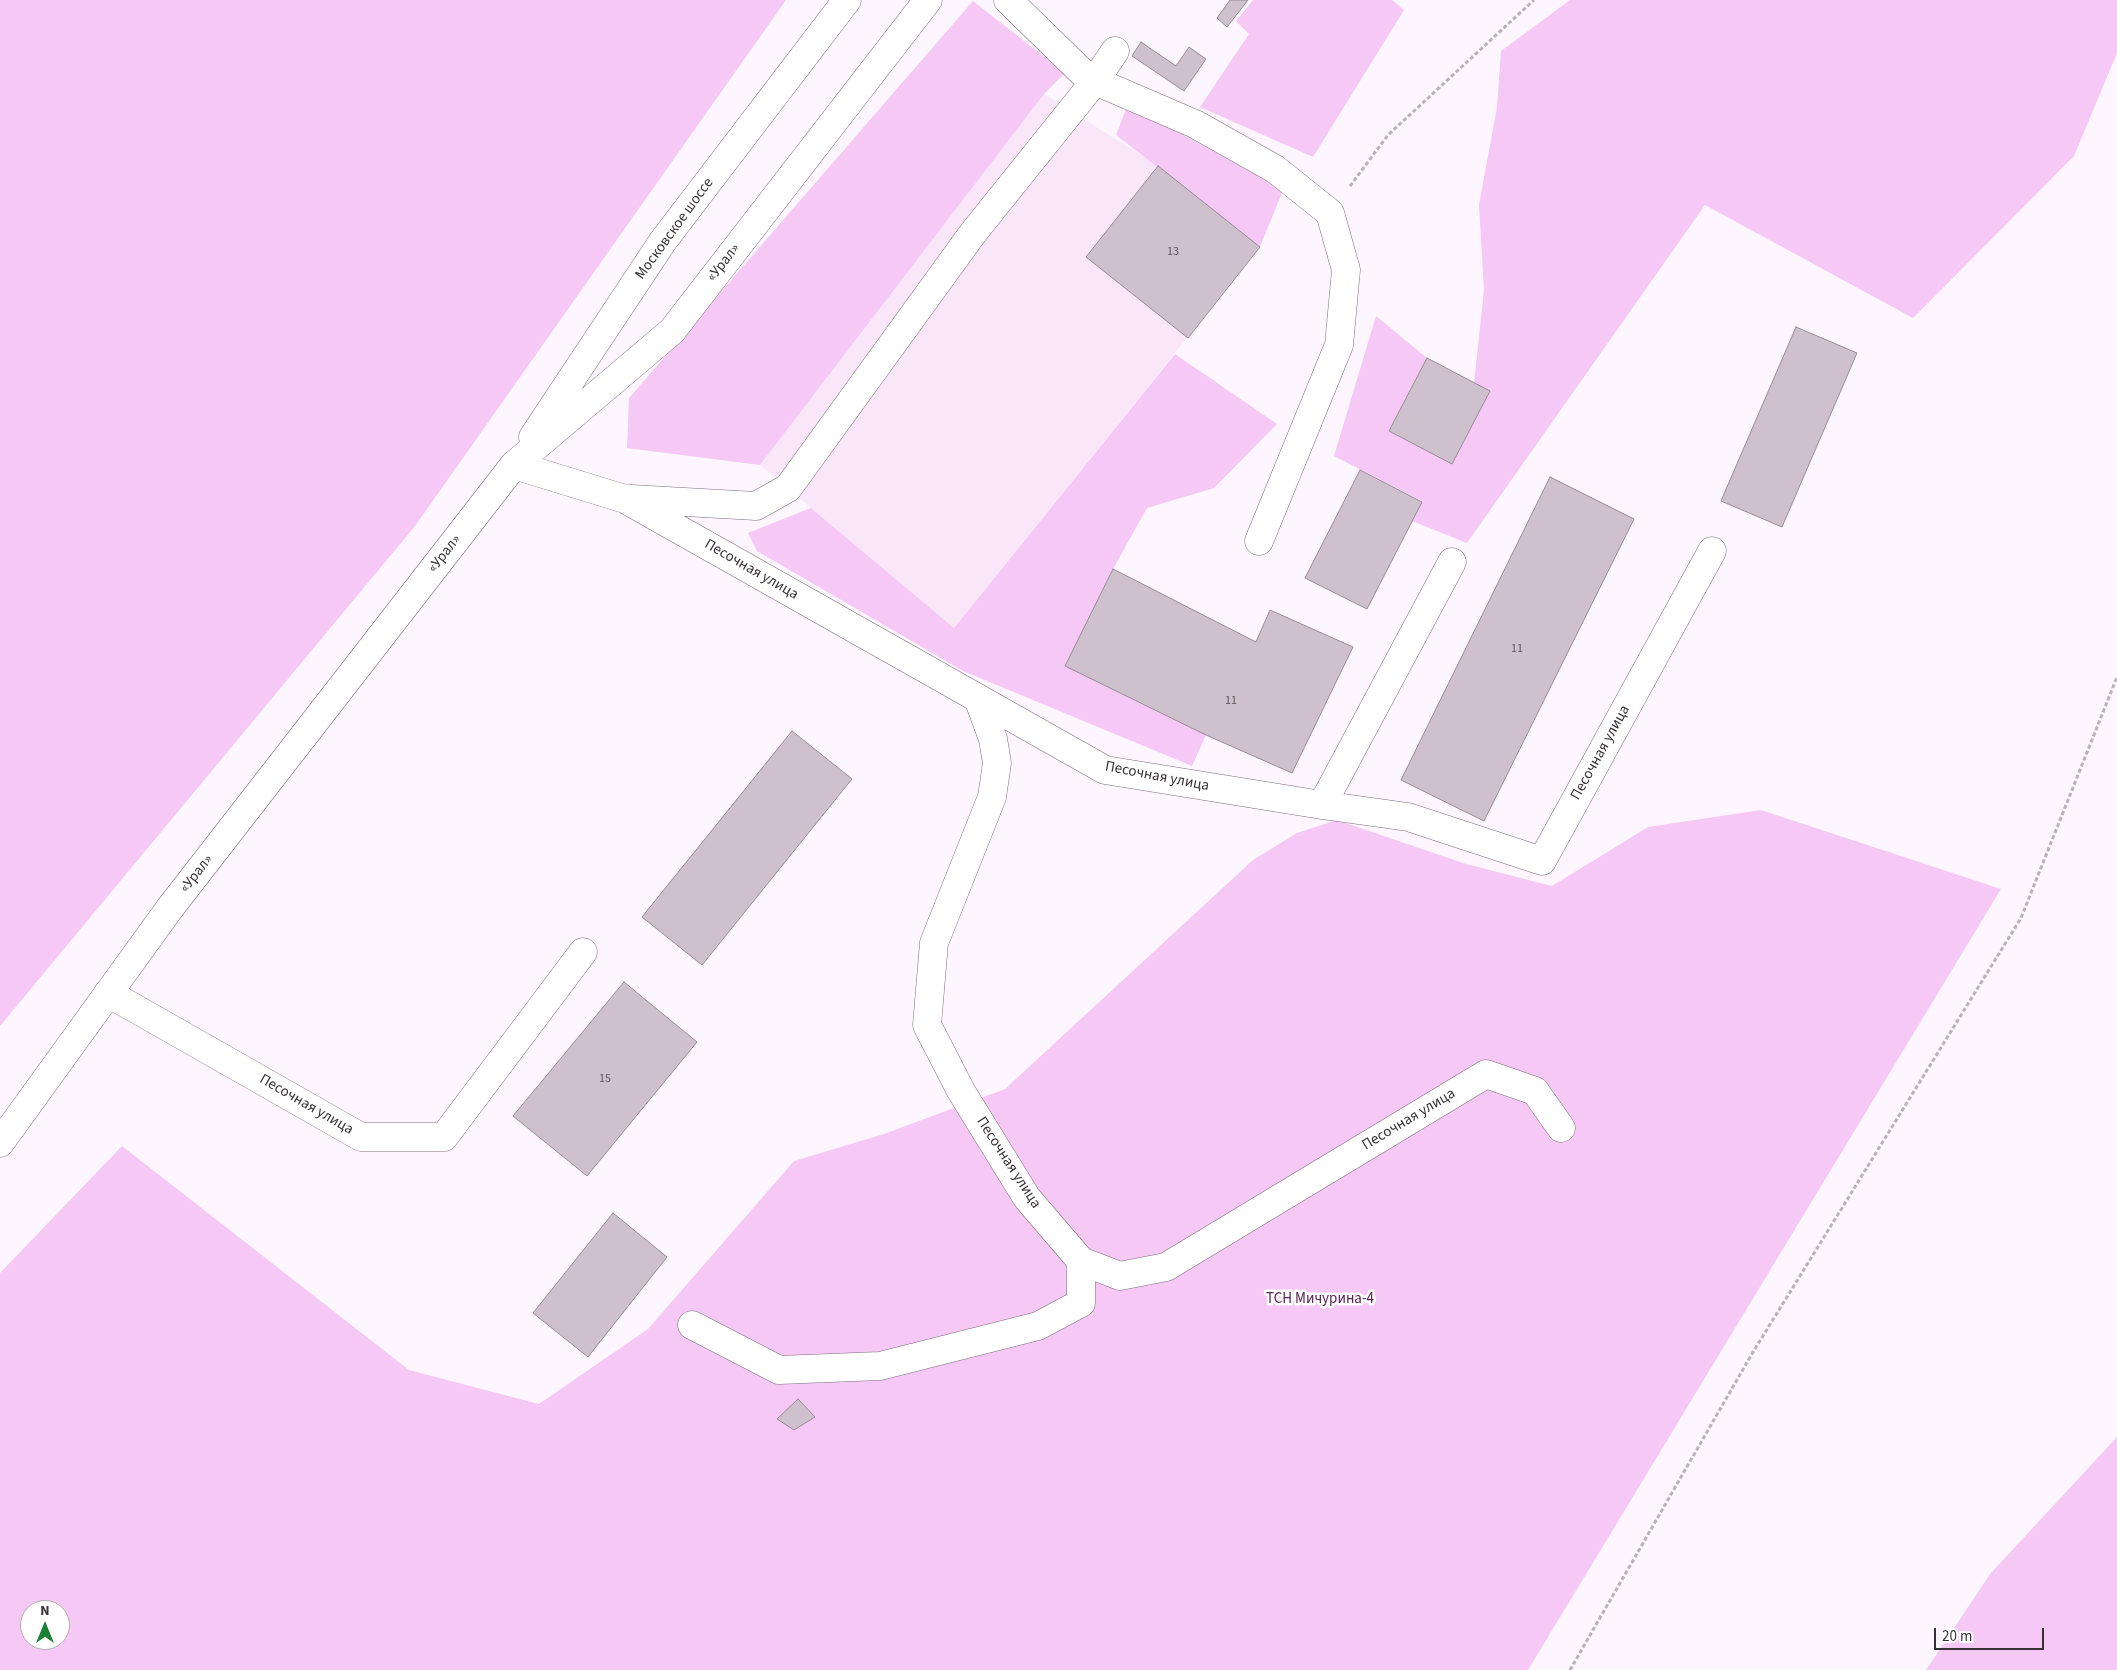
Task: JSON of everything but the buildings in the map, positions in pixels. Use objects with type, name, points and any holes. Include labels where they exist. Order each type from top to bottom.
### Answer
[{"type":"main road","name":"Московское шоссе","points":[[514,466],[664,241],[847,0]]},
{"type":"main road","name":"«Урал»","points":[[0,1143],[170,908],[514,466],[672,331],[928,0]]},
{"type":"main road","points":[[1008,0],[1088,78],[1194,124],[1267,164],[1330,213],[1346,270],[1339,345],[1259,541]]},
{"type":"main road","points":[[625,498],[756,506],[788,488],[974,233],[1095,82],[1116,51]]},
{"type":"main road","name":"Песочная улица","points":[[514,466],[625,498],[1105,770],[1408,817],[1542,861],[1712,551]]},
{"type":"main road","points":[[1322,805],[1452,562]]},
{"type":"main road","name":"Песочная улица","points":[[978,698],[993,739],[997,763],[992,797],[934,943],[927,1025],[961,1091],[1027,1198],[1082,1261],[1120,1276],[1166,1266],[1486,1074],[1535,1091],[1561,1128]]},
{"type":"main road","name":"Песочная улица","points":[[108,993],[361,1137],[444,1137],[583,952]]},
{"type":"main road","points":[[692,1325],[779,1370],[880,1366],[1038,1326],[1082,1303],[1082,1261]]},
{"type":"path","points":[[1330,213],[1388,135],[1534,0]]},
{"type":"path","points":[[1570,1670],[1753,1352],[2021,918],[2117,677]]},
{"type":"shaded area","points":[[1044,94],[1158,166],[1260,247],[954,628],[760,465]]},
{"type":"green space","points":[[0,0],[786,0],[415,526],[0,1026]]},
{"type":"green space","points":[[1253,0],[1392,0],[1404,10],[1313,157],[1200,107],[1249,34],[1236,21]]},
{"type":"green space","points":[[1570,0],[2117,0],[2117,53],[2074,156],[1913,318],[1705,205],[1467,543],[1412,521],[1422,501],[1334,456],[1376,316],[1427,358],[1389,431],[1452,464],[1490,391],[1474,383],[1484,290],[1479,205],[1497,107],[1501,51]]},
{"type":"green space","points":[[973,1],[1065,73],[1044,94],[760,465],[627,448],[629,398]]},
{"type":"green space","points":[[1128,104],[1283,190],[1260,247],[1116,135]]},
{"type":"green space","points":[[1175,354],[1277,424],[1214,488],[1147,508],[1113,569],[1065,666],[1206,735],[1192,766],[963,671],[757,551],[748,533],[811,508],[954,628]]},
{"type":"green space","name":"ТСН Мичурина-4","points":[[1761,810],[2001,889],[1528,1670],[0,1670],[0,1273],[122,1146],[409,1370],[539,1404],[648,1329],[794,1161],[884,1134],[1005,1089],[1253,860],[1297,833],[1337,820],[1466,864],[1552,886],[1648,827]]},
{"type":"green space","points":[[2117,1437],[2117,1670],[1926,1670],[1990,1574]]}]
